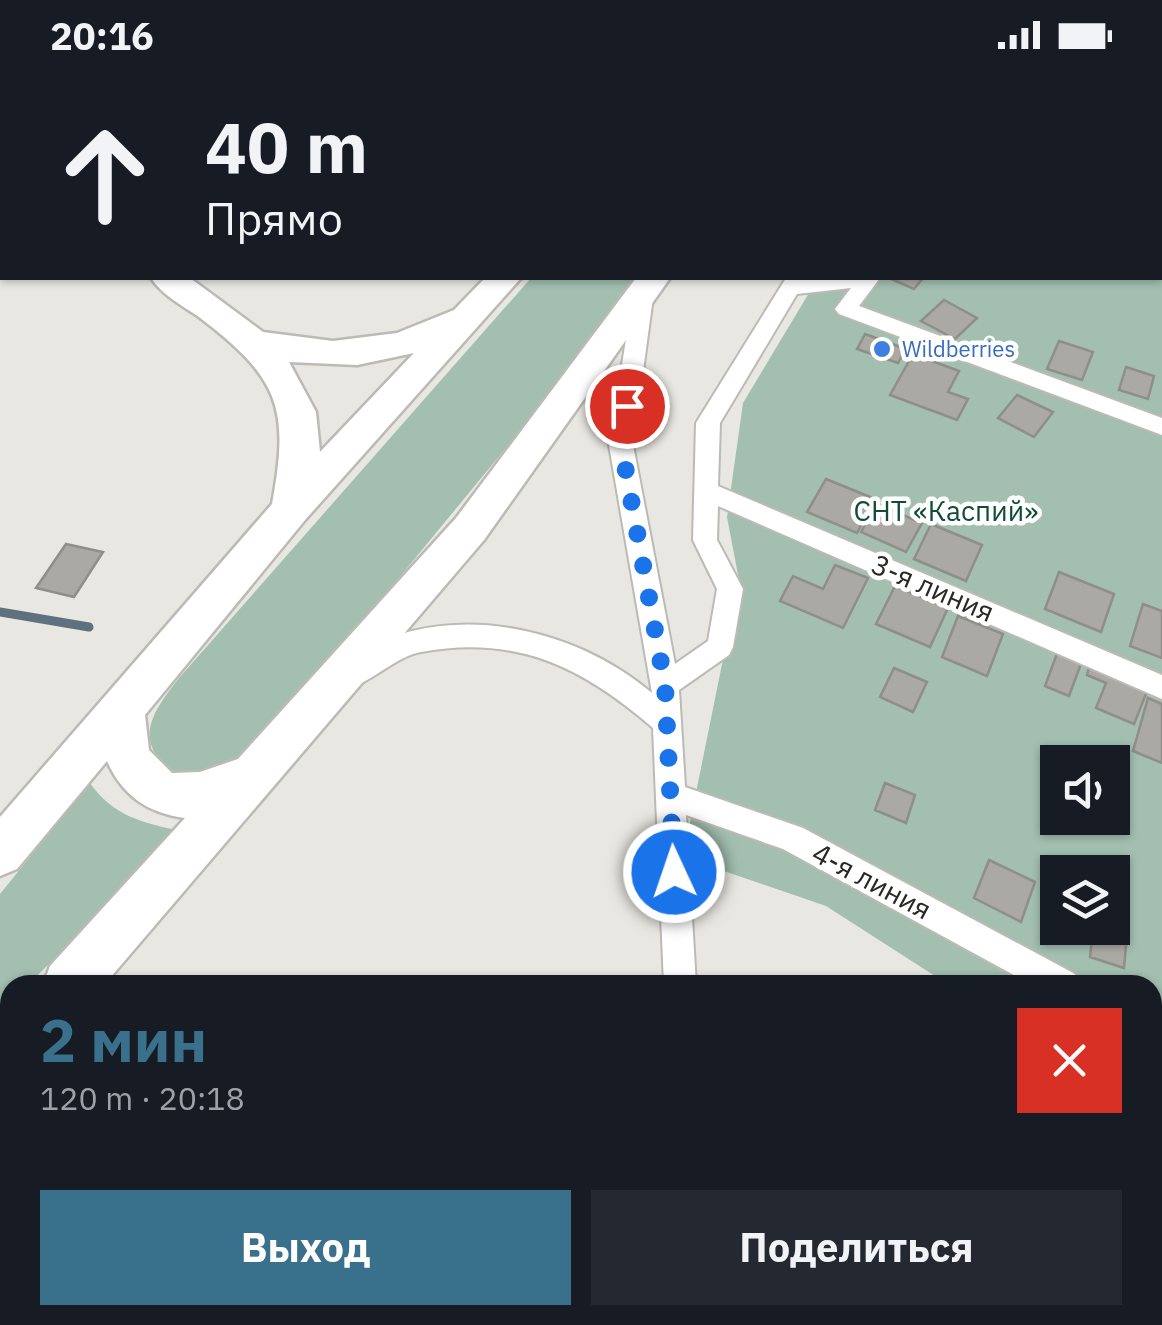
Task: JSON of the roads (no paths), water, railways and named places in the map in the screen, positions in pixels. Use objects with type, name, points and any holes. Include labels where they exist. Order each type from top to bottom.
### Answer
[{"type":"main road","points":[[171,280],[254,343],[278,370],[295,400],[302,442],[291,510]]},
{"type":"main road","points":[[0,853],[291,510],[502,280]]},
{"type":"main road","points":[[78,975],[470,529],[649,284]]},
{"type":"main road","points":[[254,343],[324,355],[367,353],[416,342],[477,310]]},
{"type":"main road","points":[[121,710],[129,762],[164,794],[202,798],[256,772]]},
{"type":"street","points":[[665,685],[720,648],[730,589],[706,540],[708,423],[793,283],[839,280]]},
{"type":"street","points":[[868,280],[846,309],[1162,427]]},
{"type":"street","points":[[649,284],[621,444],[665,685],[680,975]]},
{"type":"street","name":"3-я линия","points":[[704,490],[1162,687]]},
{"type":"street","points":[[330,688],[414,641],[487,637],[550,646],[617,680],[667,723]]},
{"type":"street","name":"4-я линия","points":[[671,796],[792,838],[1045,975]]},
{"type":"waterway","points":[[0,612],[89,627]]},
{"type":"place","name":"Wildberries","points":[[882,349]]},
{"type":"park label","name":"СНТ «Каспий»","points":[[946,511]]}]
